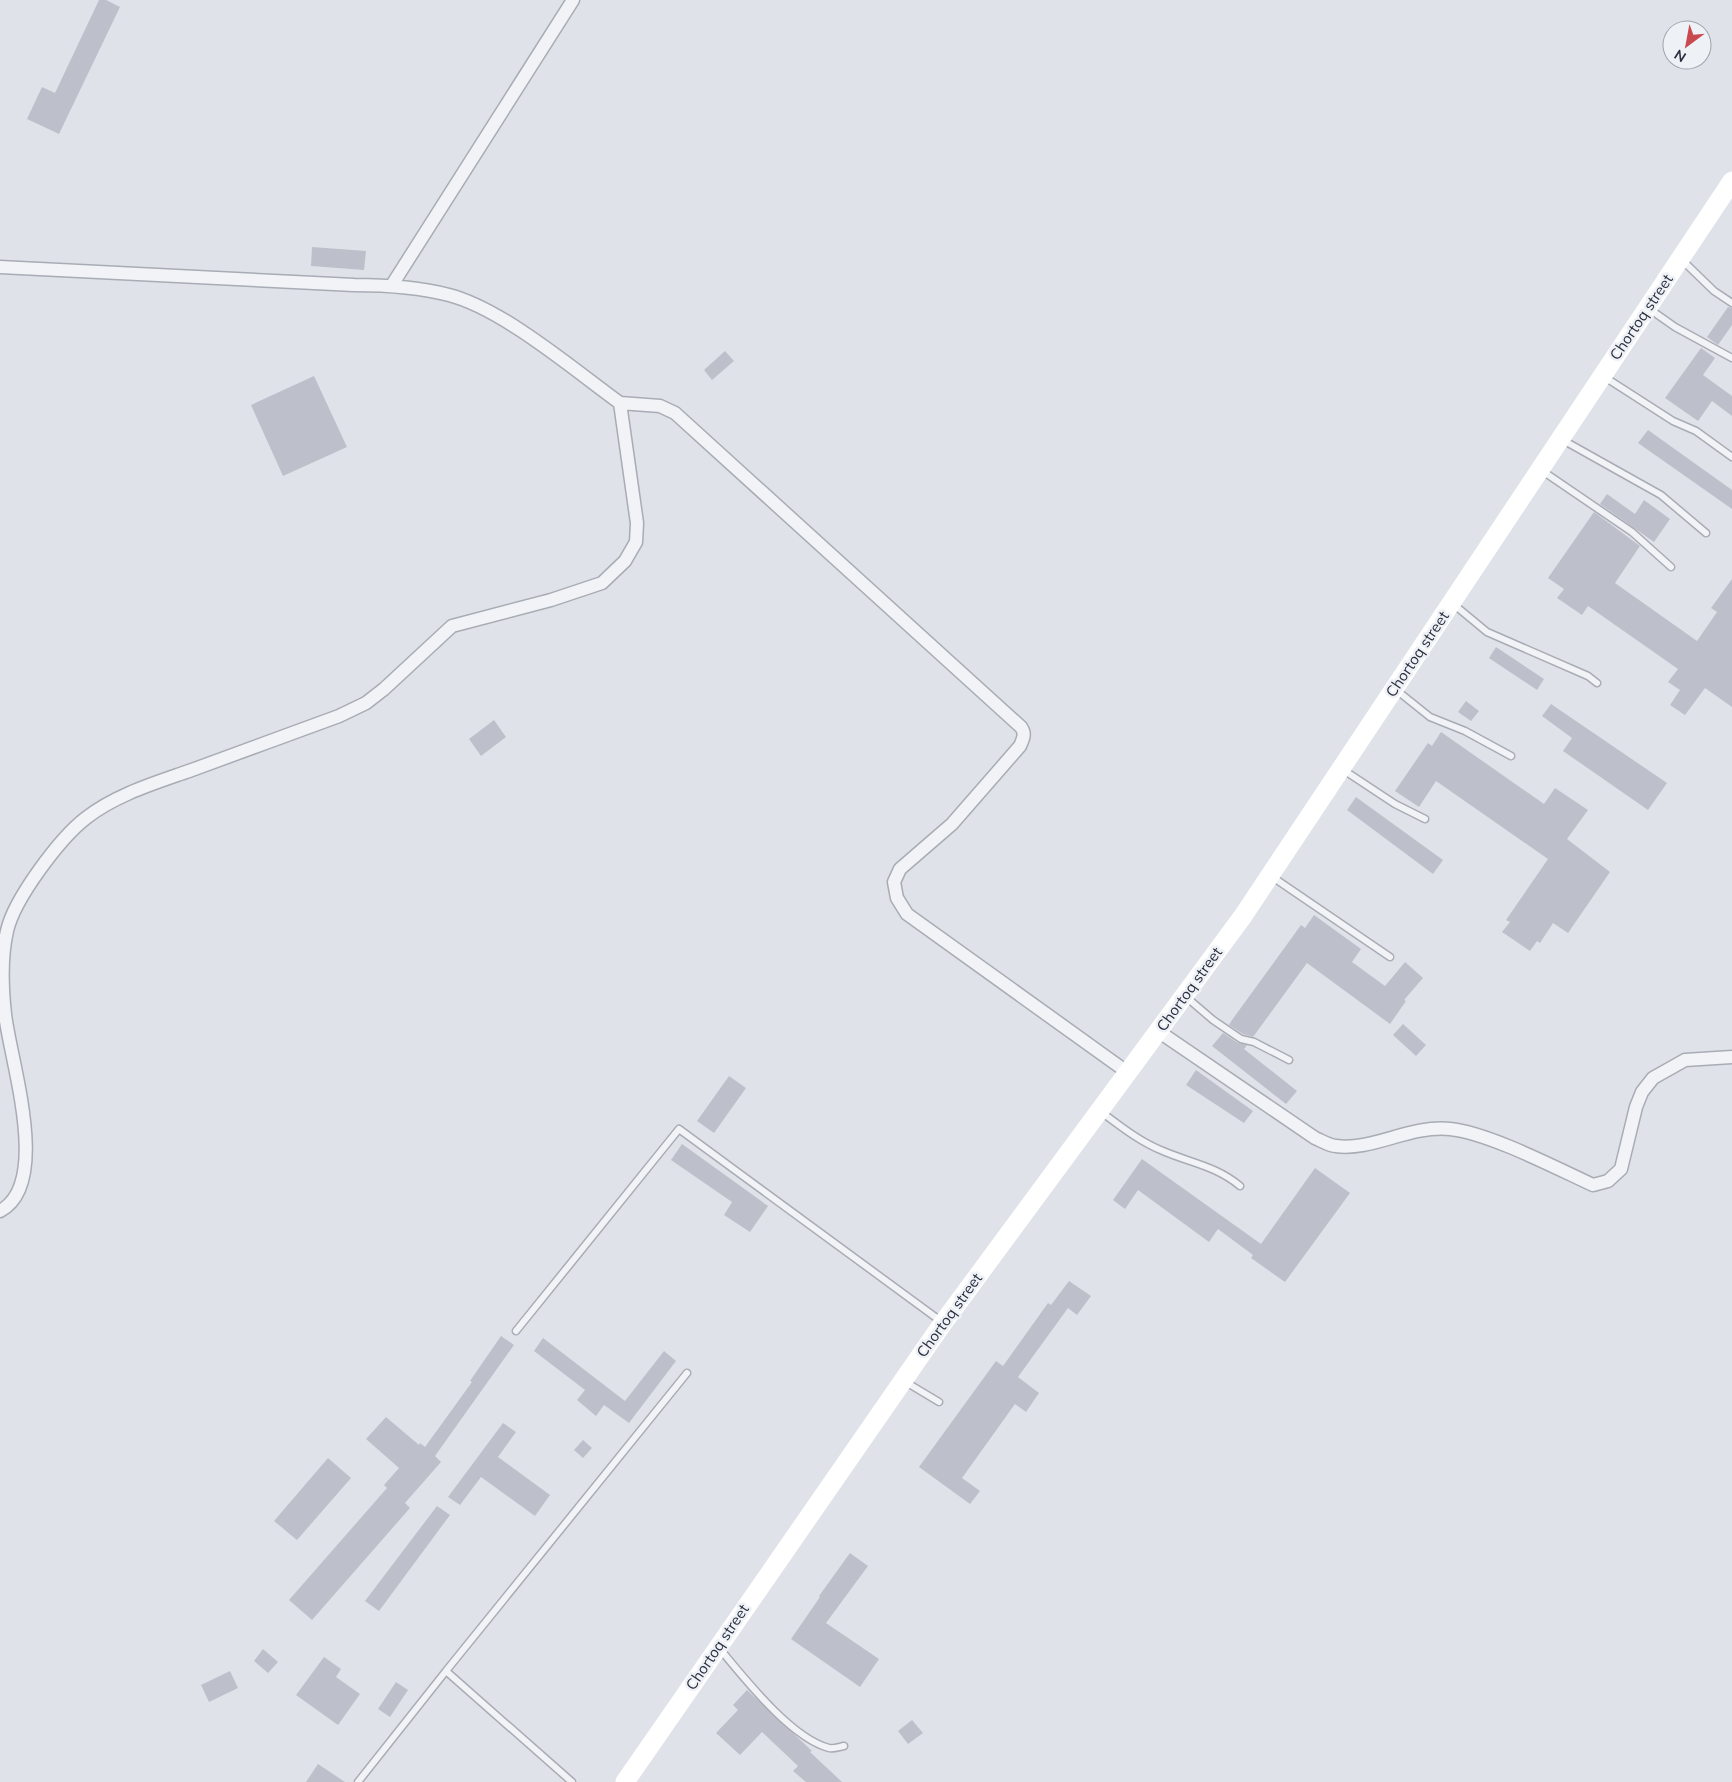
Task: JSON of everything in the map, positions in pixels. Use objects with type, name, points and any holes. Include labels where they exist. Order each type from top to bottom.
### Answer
[{"type":"main road","name":"Chortoq street","points":[[625,1782],[943,1323],[1158,1031],[1270,875],[1732,181]]},
{"type":"street","points":[[392,285],[572,0]]},
{"type":"street","points":[[0,267],[354,285],[392,285],[450,295],[482,308],[517,328],[620,403],[660,406],[675,413],[1021,727],[1024,732],[1024,738],[1020,746],[952,824],[900,869],[894,882],[896,898],[907,914],[1128,1072]]},
{"type":"street","points":[[0,1211],[17,1194],[26,1169],[26,1139],[3,996],[4,944],[12,915],[33,879],[73,830],[87,817],[104,806],[150,786],[338,716],[366,703],[384,689],[452,626],[550,600],[602,583],[625,561],[636,542],[637,523],[620,403]]},
{"type":"street","points":[[1158,1031],[1315,1138],[1336,1146],[1362,1145],[1425,1129],[1451,1129],[1492,1141],[1593,1185],[1608,1182],[1621,1169],[1636,1107],[1642,1092],[1653,1078],[1685,1060],[1732,1057]]},
{"type":"lane","points":[[1680,258],[1714,291],[1732,302]]},
{"type":"lane","points":[[1648,308],[1675,327],[1732,358]]},
{"type":"lane","points":[[1602,375],[1620,389],[1673,422],[1696,431],[1732,456]]},
{"type":"lane","points":[[1560,439],[1660,495],[1706,533]]},
{"type":"lane","points":[[1540,469],[1632,532],[1670,567]]},
{"type":"lane","points":[[1451,602],[1487,632],[1588,676],[1597,683]]},
{"type":"lane","points":[[1394,688],[1430,717],[1465,730],[1511,756]]},
{"type":"lane","points":[[1341,768],[1395,804],[1425,819]]},
{"type":"lane","points":[[1270,875],[1390,957]]},
{"type":"lane","points":[[1184,995],[1212,1020],[1241,1039],[1254,1042],[1289,1060]]},
{"type":"lane","points":[[1100,1110],[1126,1130],[1161,1150],[1226,1174],[1240,1186]]},
{"type":"lane","points":[[516,1331],[679,1130],[943,1323]]},
{"type":"lane","points":[[358,1782],[687,1373]]},
{"type":"lane","points":[[903,1380],[939,1402]]},
{"type":"lane","points":[[718,1646],[773,1709],[804,1736],[830,1749],[844,1746]]},
{"type":"lane","points":[[446,1671],[572,1782]]},
{"type":"building","points":[[99,0],[106,0],[120,7],[59,134],[27,119],[42,87],[55,93]]},
{"type":"building","points":[[312,247],[366,251],[364,270],[311,266]]},
{"type":"building","points":[[1728,307],[1732,308],[1732,325],[1718,345],[1707,337]]},
{"type":"building","points":[[1701,348],[1715,358],[1703,375],[1732,396],[1732,416],[1712,401],[1698,421],[1665,398]]},
{"type":"building","points":[[725,351],[734,361],[712,380],[704,370]]},
{"type":"building","points":[[314,376],[347,447],[283,476],[251,405]]},
{"type":"building","points":[[1648,430],[1732,490],[1732,509],[1638,443]]},
{"type":"building","points":[[1607,494],[1635,514],[1644,500],[1670,519],[1654,542],[1600,504]]},
{"type":"building","points":[[1594,512],[1640,546],[1615,583],[1697,641],[1717,612],[1711,608],[1732,579],[1732,707],[1705,688],[1685,715],[1670,705],[1680,690],[1668,682],[1678,669],[1588,606],[1582,615],[1557,598],[1564,589],[1548,578]]},
{"type":"building","points":[[1496,647],[1544,679],[1537,690],[1489,658]]},
{"type":"building","points":[[1466,701],[1479,711],[1471,721],[1458,712]]},
{"type":"building","points":[[1551,704],[1667,783],[1648,810],[1563,751],[1572,738],[1542,716]]},
{"type":"building","points":[[494,720],[506,737],[481,756],[469,739]]},
{"type":"building","points":[[1441,732],[1544,804],[1555,788],[1588,810],[1567,839],[1610,872],[1568,933],[1553,923],[1540,943],[1537,941],[1530,951],[1502,932],[1510,922],[1506,920],[1548,859],[1436,781],[1419,807],[1395,791],[1428,743],[1432,746]]},
{"type":"building","points":[[1356,797],[1443,860],[1433,874],[1347,810]]},
{"type":"building","points":[[1314,915],[1361,949],[1352,962],[1385,986],[1405,962],[1423,978],[1404,1000],[1406,1001],[1390,1024],[1307,963],[1253,1037],[1243,1034],[1229,1025],[1301,925],[1305,928]]},
{"type":"building","points":[[1403,1024],[1426,1045],[1416,1056],[1393,1035]]},
{"type":"building","points":[[1223,1033],[1238,1043],[1247,1045],[1244,1049],[1297,1091],[1286,1104],[1212,1046]]},
{"type":"building","points":[[1196,1070],[1253,1111],[1244,1123],[1186,1085]]},
{"type":"building","points":[[729,1076],[746,1088],[714,1133],[697,1121]]},
{"type":"building","points":[[682,1144],[768,1206],[750,1232],[724,1215],[732,1202],[671,1160]]},
{"type":"building","points":[[1142,1159],[1261,1244],[1315,1168],[1350,1193],[1285,1282],[1251,1258],[1253,1255],[1218,1229],[1209,1242],[1138,1190],[1125,1209],[1113,1200]]},
{"type":"building","points":[[1069,1281],[1091,1296],[1077,1315],[1068,1308],[1018,1377],[1039,1393],[1026,1412],[1015,1404],[962,1478],[980,1491],[970,1504],[919,1467],[996,1361],[1003,1366],[1048,1303],[1051,1305]]},
{"type":"building","points":[[501,1336],[514,1345],[435,1456],[441,1462],[405,1503],[410,1508],[312,1620],[289,1600],[387,1488],[384,1485],[399,1468],[366,1439],[386,1417],[419,1445],[420,1443],[425,1447],[472,1382],[470,1381]]},
{"type":"building","points":[[543,1338],[625,1401],[664,1351],[676,1361],[629,1423],[604,1405],[596,1416],[577,1400],[585,1390],[534,1351]]},
{"type":"building","points":[[503,1423],[516,1432],[498,1457],[550,1495],[535,1516],[481,1477],[460,1505],[448,1497]]},
{"type":"building","points":[[583,1440],[592,1448],[583,1458],[574,1450]]},
{"type":"building","points":[[328,1458],[351,1478],[297,1540],[274,1521]]},
{"type":"building","points":[[437,1506],[450,1515],[379,1611],[365,1601]]},
{"type":"building","points":[[850,1553],[868,1566],[826,1623],[879,1659],[860,1687],[791,1639]]},
{"type":"building","points":[[263,1649],[278,1662],[268,1673],[254,1661]]},
{"type":"building","points":[[324,1657],[341,1669],[336,1677],[360,1694],[338,1725],[296,1695]]},
{"type":"building","points":[[230,1671],[238,1688],[209,1702],[201,1685]]},
{"type":"building","points":[[396,1682],[408,1690],[390,1717],[378,1709]]},
{"type":"building","points":[[747,1690],[842,1782],[806,1782],[793,1771],[798,1766],[762,1732],[740,1755],[716,1733],[738,1710],[733,1705]]},
{"type":"building","points":[[912,1720],[923,1733],[908,1744],[898,1731]]},
{"type":"building","points":[[318,1764],[345,1782],[306,1782]]}]
